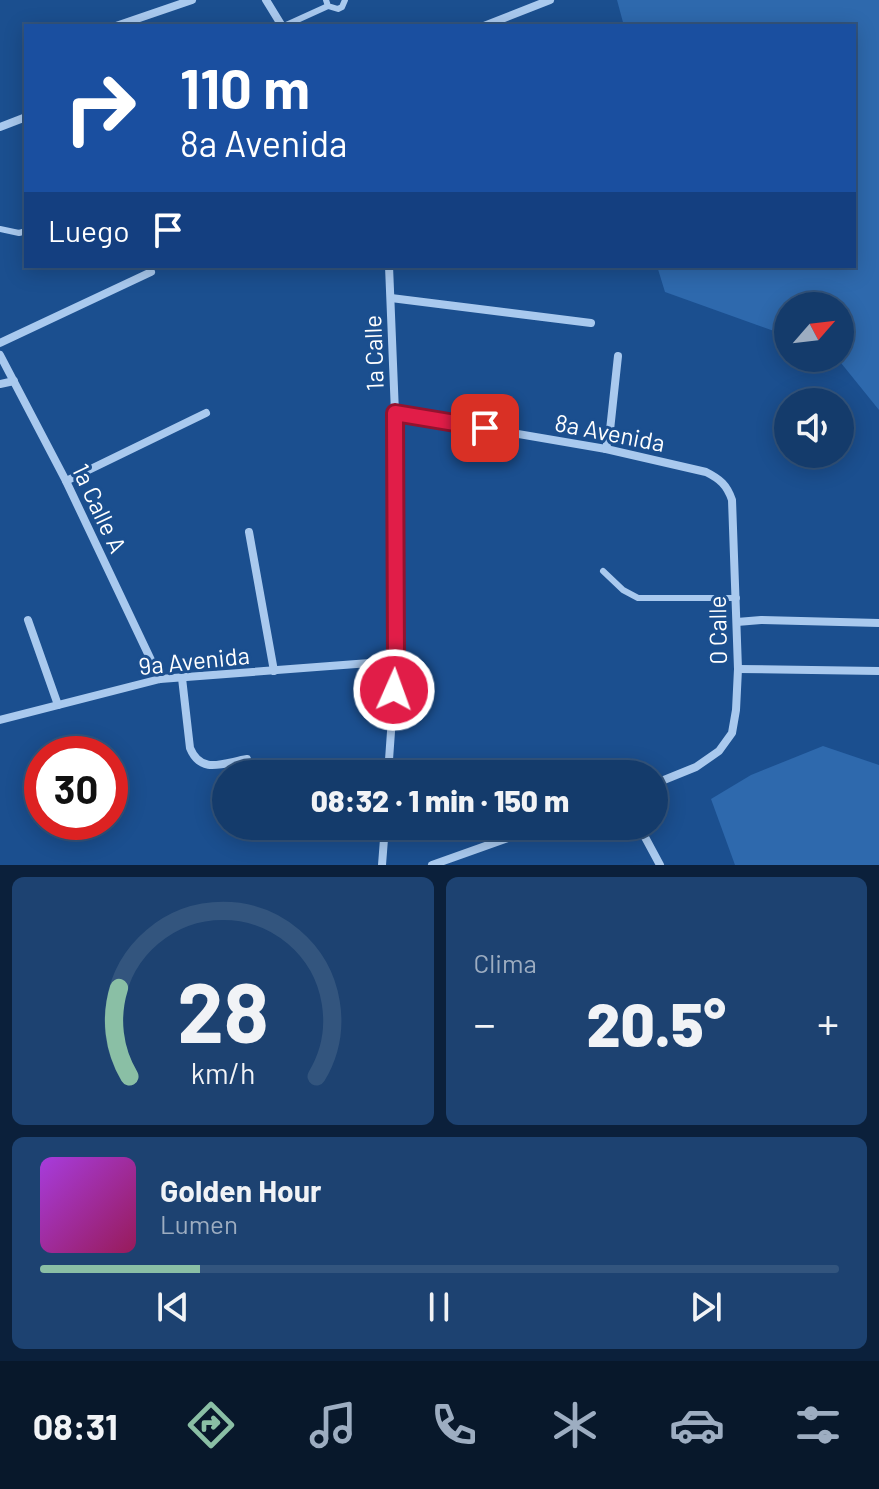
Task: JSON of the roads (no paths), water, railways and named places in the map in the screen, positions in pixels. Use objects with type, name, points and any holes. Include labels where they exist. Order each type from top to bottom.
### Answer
[{"type":"street","points":[[122,24],[192,0]]},
{"type":"street","points":[[266,0],[282,24]]},
{"type":"street","points":[[489,24],[550,0]]},
{"type":"street","points":[[0,127],[24,118]]},
{"type":"street","name":"1a Calle","points":[[389,268],[395,413],[396,661],[389,760]]},
{"type":"street","points":[[0,343],[151,272]]},
{"type":"street","points":[[391,298],[591,323]]},
{"type":"street","name":"1a Calle A","points":[[0,355],[66,481],[160,679]]},
{"type":"street","points":[[606,449],[618,356]]},
{"type":"street","points":[[0,384],[14,381]]},
{"type":"street","points":[[66,481],[206,413]]},
{"type":"street","name":"8a Avenida","points":[[395,413],[606,449],[706,472],[721,479]]},
{"type":"street","name":"0 Calle","points":[[668,778],[696,767],[719,751],[732,733],[738,669],[737,598],[732,500],[721,479]]},
{"type":"street","points":[[249,532],[274,671]]},
{"type":"street","points":[[28,620],[58,705]]},
{"type":"street","points":[[737,622],[879,623]]},
{"type":"street","name":"9a Avenida","points":[[0,720],[160,679],[396,661]]},
{"type":"street","points":[[738,669],[879,671]]},
{"type":"street","points":[[182,678],[190,748],[194,758],[208,766],[247,759]]},
{"type":"street","points":[[382,865],[384,840]]},
{"type":"street","points":[[438,864],[504,840]]},
{"type":"street","points":[[647,840],[660,865]]},
{"type":"lane","points":[[287,24],[327,3],[332,9],[338,9],[345,0]]},
{"type":"lane","points":[[0,229],[24,232]]},
{"type":"lane","points":[[603,571],[623,590],[638,598],[737,598]]}]
